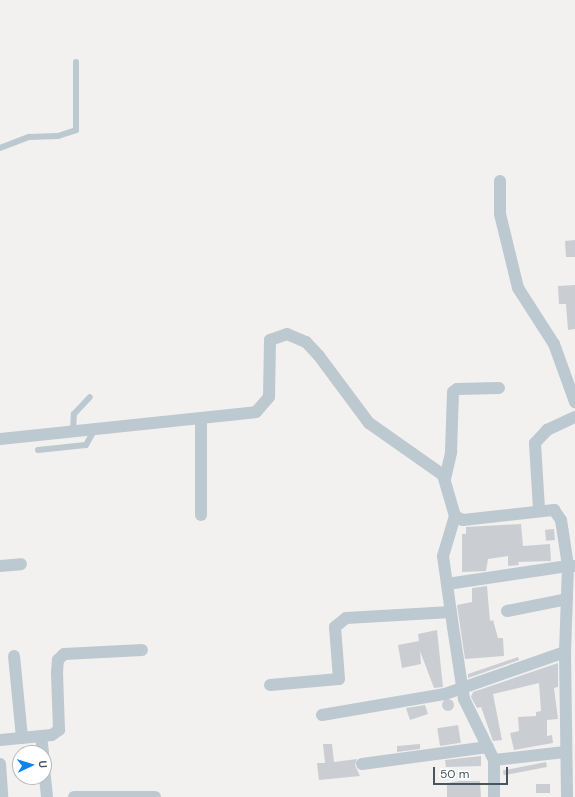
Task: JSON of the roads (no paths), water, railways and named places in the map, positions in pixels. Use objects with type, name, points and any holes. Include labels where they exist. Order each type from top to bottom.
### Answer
[{"type":"street","points":[[500,182],[500,214],[518,288],[554,344],[575,402]]},
{"type":"street","points":[[0,439],[240,416],[262,408],[270,390],[270,340],[287,334],[306,342],[319,356],[369,423],[446,478]]},
{"type":"street","points":[[494,797],[494,760],[468,709],[462,688],[447,584],[444,548],[455,516],[446,478],[451,445],[453,392],[457,389],[499,388]]},
{"type":"street","points":[[539,509],[536,443],[547,430],[575,416]]},
{"type":"street","points":[[200,420],[201,515]]},
{"type":"street","points":[[455,516],[463,520],[550,508],[559,515],[572,566],[567,599],[565,652],[565,752],[567,797]]},
{"type":"street","points":[[0,566],[21,564]]},
{"type":"street","points":[[447,584],[572,566]]},
{"type":"street","points":[[507,612],[567,599]]},
{"type":"street","points":[[270,685],[339,679],[335,627],[346,618],[451,612]]},
{"type":"street","points":[[0,740],[41,736],[59,730],[57,673],[58,660],[64,654],[142,650]]},
{"type":"street","points":[[322,715],[424,698],[462,688],[565,652]]},
{"type":"street","points":[[14,656],[22,738]]},
{"type":"street","points":[[41,736],[42,745]]},
{"type":"street","points":[[362,764],[488,747]]},
{"type":"street","points":[[494,760],[565,752]]},
{"type":"street","points":[[0,764],[2,796]]},
{"type":"street","points":[[46,785],[47,797]]},
{"type":"street","points":[[74,797],[155,797]]},
{"type":"lane","points":[[0,148],[29,137],[58,136],[76,130],[76,62]]},
{"type":"lane","points":[[73,431],[74,414],[90,396]]},
{"type":"lane","points":[[38,450],[90,443],[95,430]]}]
